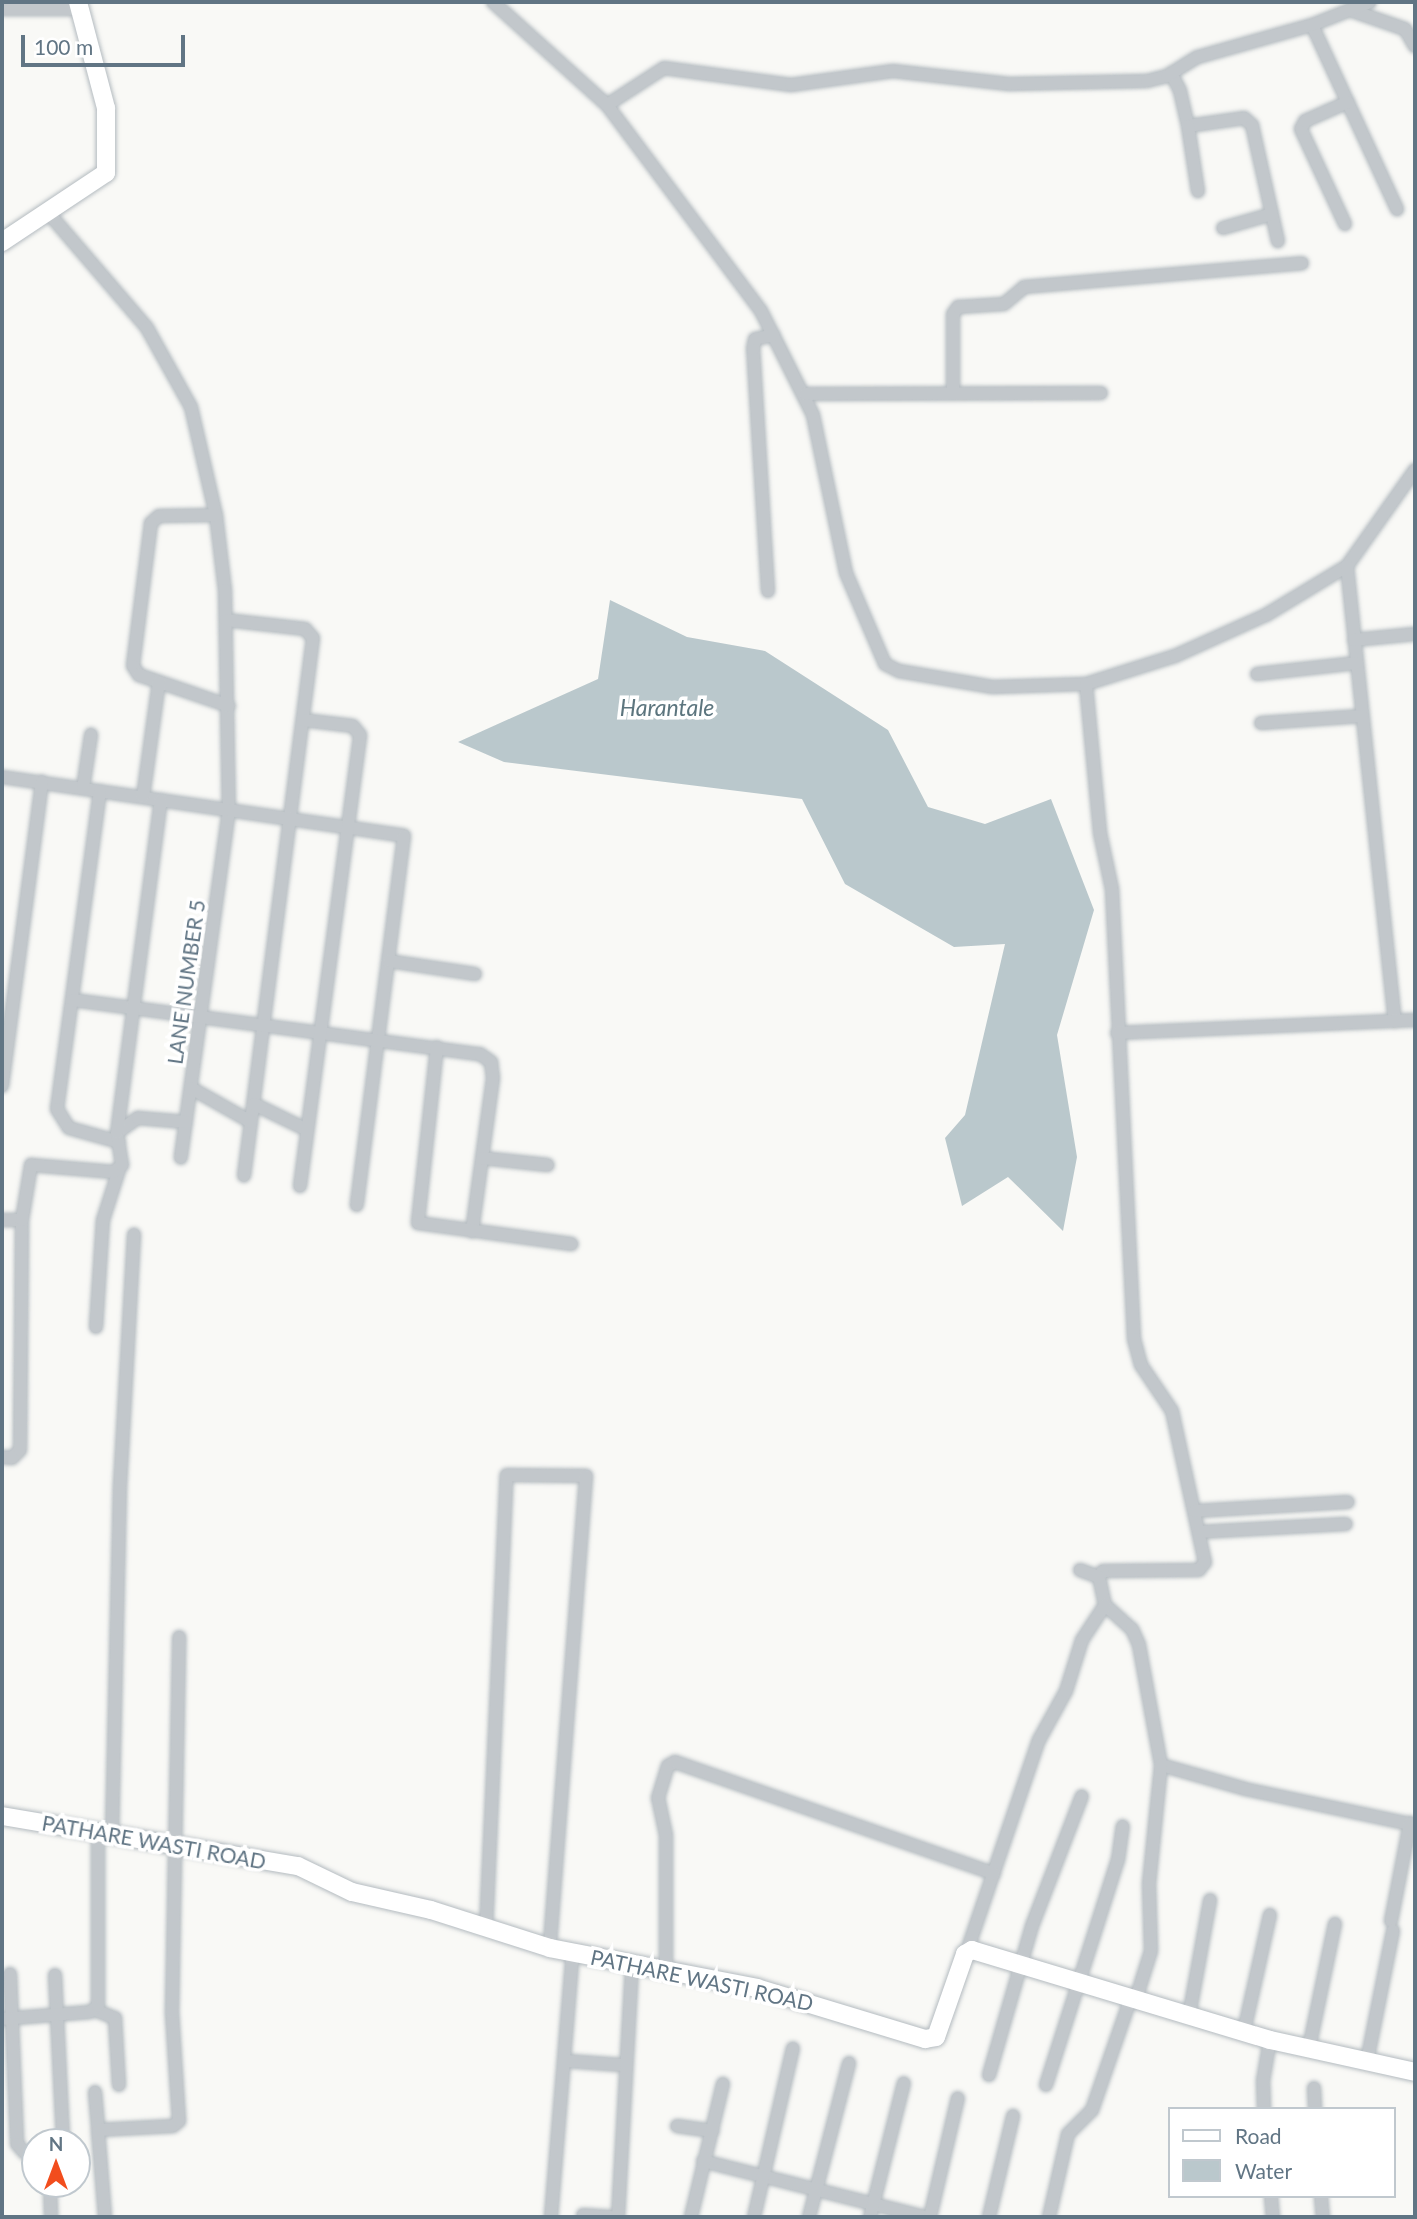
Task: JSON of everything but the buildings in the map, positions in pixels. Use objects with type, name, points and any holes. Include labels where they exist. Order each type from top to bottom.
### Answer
[{"type":"street","points":[[493,2],[607,105],[761,311],[806,394],[846,573],[885,664],[984,686],[1086,684],[1175,656],[1310,591],[1347,566],[1415,470]]},
{"type":"street","points":[[607,105],[664,68],[792,85],[894,71],[1009,84],[1147,81],[1171,73],[1198,57],[1312,24],[1370,2]]},
{"type":"street","points":[[2,9],[78,5],[106,108],[106,173],[46,210],[2,242]]},
{"type":"street","points":[[1350,10],[1405,30],[1415,46]]},
{"type":"street","points":[[1312,24],[1397,209]]},
{"type":"street","points":[[1171,73],[1181,90],[1198,191]]},
{"type":"street","points":[[1345,224],[1301,129],[1305,121],[1348,102]]},
{"type":"street","points":[[1188,126],[1248,120],[1278,241]]},
{"type":"street","name":"LANE NUMBER 5","points":[[46,210],[154,339],[191,407],[216,515],[226,620],[229,810],[181,1158]]},
{"type":"street","points":[[1223,228],[1272,214]]},
{"type":"street","points":[[953,393],[953,314],[958,307],[1004,304],[1024,287],[1303,263]]},
{"type":"street","points":[[768,591],[753,349],[755,339],[774,335]]},
{"type":"street","points":[[806,394],[1101,393]]},
{"type":"street","points":[[216,515],[159,516],[150,523],[133,666],[139,675],[229,706]]},
{"type":"street","points":[[1347,566],[1395,1021]]},
{"type":"street","points":[[226,620],[310,632],[313,645],[244,1176]]},
{"type":"street","points":[[1354,640],[1415,634]]},
{"type":"street","points":[[1257,674],[1356,663]]},
{"type":"street","points":[[143,797],[159,682]]},
{"type":"street","points":[[1049,2217],[1068,2134],[1092,2110],[1151,1951],[1149,1884],[1161,1765],[1139,1645],[1132,1629],[1105,1605],[1099,1577],[1103,1571],[1199,1570],[1205,1562],[1172,1411],[1136,1352],[1116,1033],[1112,889],[1100,833],[1086,684]]},
{"type":"street","points":[[1261,723],[1362,716]]},
{"type":"street","points":[[300,1186],[360,734],[353,726],[303,720]]},
{"type":"street","points":[[83,788],[91,735]]},
{"type":"street","points":[[2,777],[404,836],[357,1205]]},
{"type":"street","points":[[2,1086],[42,782]]},
{"type":"street","points":[[100,791],[57,1109],[69,1128],[118,1137]]},
{"type":"street","points":[[96,1327],[103,1220],[123,1159],[118,1137],[132,1008],[161,800]]},
{"type":"street","points":[[389,961],[475,974]]},
{"type":"street","points":[[73,1000],[379,1038],[480,1054],[491,1062],[472,1232]]},
{"type":"street","points":[[1116,1033],[1415,1020]]},
{"type":"street","points":[[437,1047],[416,1218],[424,1226],[572,1244]]},
{"type":"street","points":[[191,1088],[251,1122]]},
{"type":"street","points":[[254,1104],[307,1130]]},
{"type":"street","points":[[118,1137],[138,1118],[187,1122]]},
{"type":"street","points":[[482,1158],[548,1165]]},
{"type":"street","points":[[2,1457],[12,1458],[20,1450],[22,1220],[30,1169],[35,1163],[119,1170]]},
{"type":"street","points":[[2,1220],[22,1220]]},
{"type":"street","points":[[95,2010],[134,1234]]},
{"type":"street","points":[[486,1929],[507,1475],[586,1476],[550,1948]]},
{"type":"street","points":[[1195,1511],[1348,1502]]},
{"type":"street","points":[[1199,1532],[1346,1524]]},
{"type":"street","points":[[1080,1570],[1099,1577]]},
{"type":"street","points":[[1105,1605],[1082,1640],[1066,1691],[1039,1740],[967,1951],[1270,2040],[1415,2072]]},
{"type":"street","points":[[98,2130],[173,2126],[179,2121],[172,2012],[178,1848],[179,1637]]},
{"type":"street","points":[[666,1973],[666,1835],[658,1798],[668,1766],[675,1762],[994,1874]]},
{"type":"street","points":[[1161,1765],[1245,1789],[1413,1824],[1367,2061]]},
{"type":"street","points":[[989,2075],[1032,1926],[1083,1796]]},
{"type":"street","name":"PATHARE WASTI ROAD","points":[[2,1816],[178,1848],[298,1866],[352,1892],[431,1910],[550,1948],[632,1967],[757,1988],[932,2040],[967,1951]]},
{"type":"street","points":[[1046,2085],[1118,1860],[1123,1826]]},
{"type":"street","points":[[1189,2016],[1210,1900]]},
{"type":"street","points":[[1244,2031],[1270,1914]]},
{"type":"street","points":[[1309,2048],[1335,1924]]},
{"type":"street","points":[[551,2217],[573,1952]]},
{"type":"street","points":[[583,2215],[616,2217],[632,1967]]},
{"type":"street","points":[[10,1974],[8,2020],[17,2144],[21,2149]]},
{"type":"street","points":[[55,1975],[63,2128]]},
{"type":"street","points":[[8,2020],[95,2010],[115,2018],[119,2085]]},
{"type":"street","points":[[1264,2107],[1263,2081],[1270,2040]]},
{"type":"street","points":[[754,2217],[793,2048]]},
{"type":"street","points":[[566,2061],[624,2066]]},
{"type":"street","points":[[809,2217],[849,2063]]},
{"type":"street","points":[[872,2212],[904,2082]]},
{"type":"street","points":[[691,2217],[723,2084]]},
{"type":"street","points":[[1314,2088],[1315,2107]]},
{"type":"street","points":[[94,2091],[105,2217]]},
{"type":"street","points":[[930,2217],[958,2098]]},
{"type":"street","points":[[989,2217],[1013,2116]]},
{"type":"street","points":[[677,2126],[713,2131]]},
{"type":"street","points":[[703,2161],[764,2180],[816,2188],[872,2212],[924,2217]]},
{"type":"street","points":[[50,2198],[51,2217]]},
{"type":"street","points":[[1272,2198],[1273,2217]]},
{"type":"street","points":[[1321,2198],[1323,2217]]},
{"type":"water","name":"Harantale","points":[[610,600],[687,637],[765,651],[888,730],[928,807],[985,824],[1051,799],[1094,910],[1057,1035],[1077,1157],[1063,1231],[1008,1177],[962,1206],[945,1138],[965,1115],[1005,944],[954,947],[845,884],[802,799],[504,762],[458,742],[598,679]]}]
